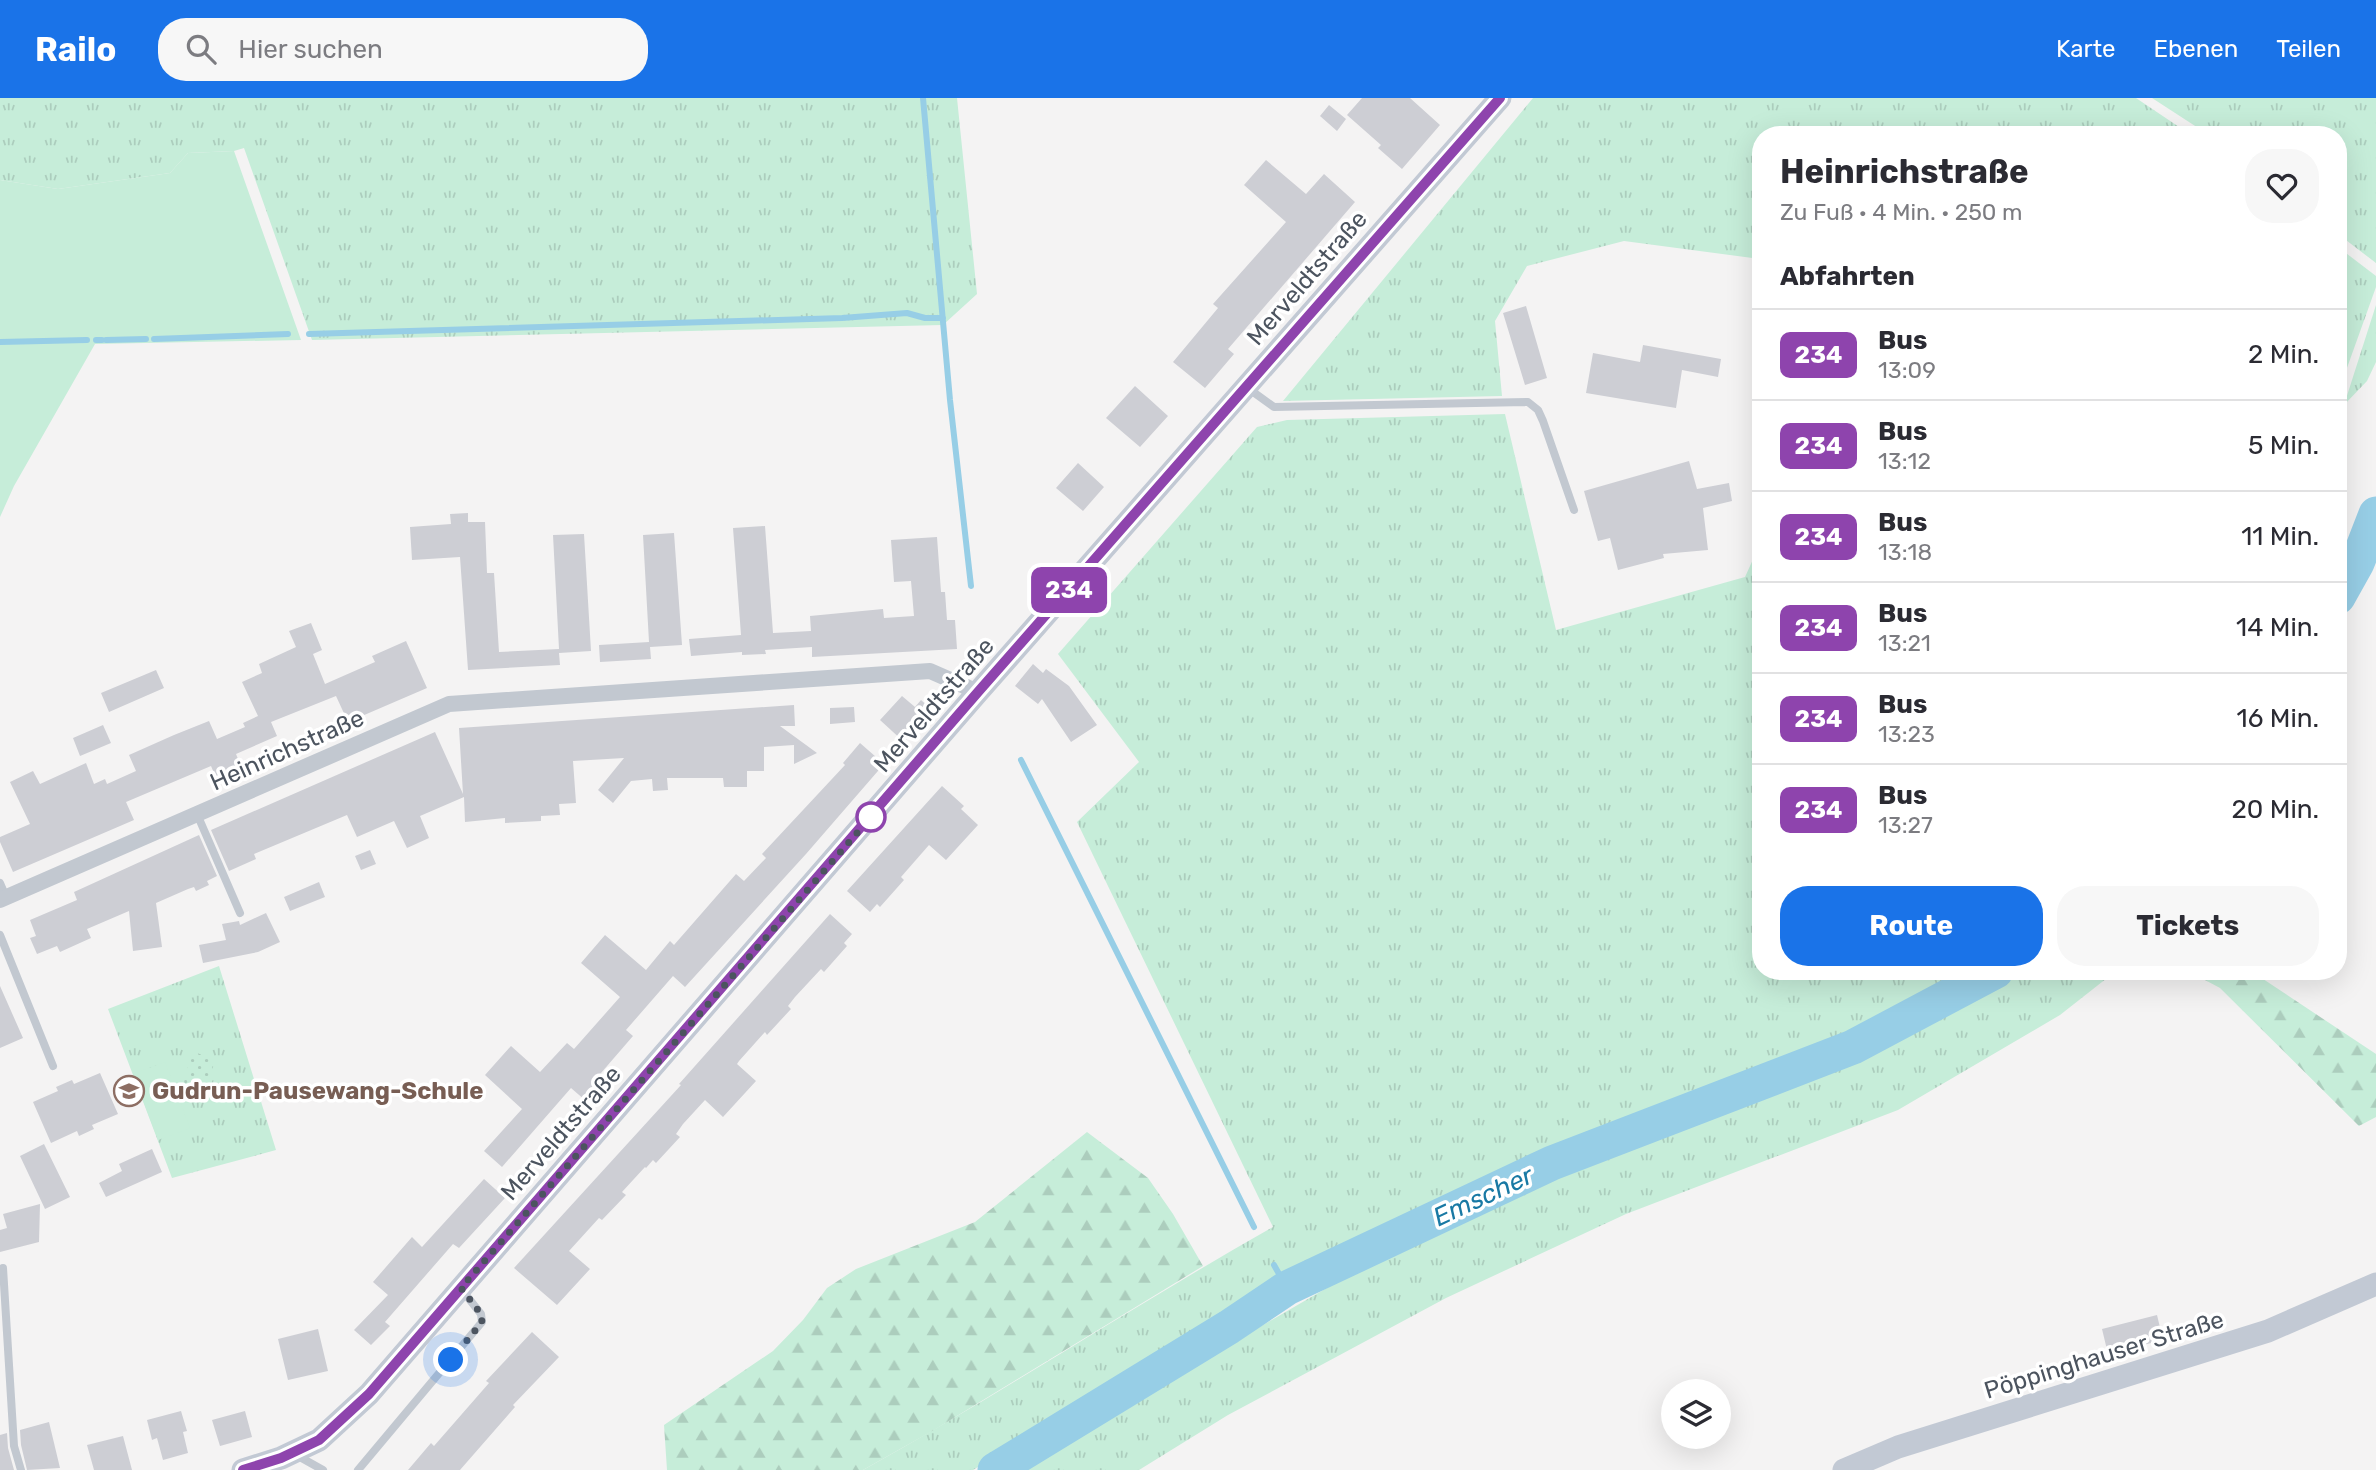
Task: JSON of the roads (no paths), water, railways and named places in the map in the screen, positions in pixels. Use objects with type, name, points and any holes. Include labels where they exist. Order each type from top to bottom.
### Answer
[{"type":"main road","name":"Merveldtstraße","points":[[243,1470],[319,1440],[369,1394],[1494,101]]},
{"type":"main road","name":"Pöppinghauser Straße","points":[[1844,1470],[1898,1447],[2268,1331],[2376,1284]]},
{"type":"street","name":"Heinrichstraße","points":[[2,893],[197,814],[449,704],[930,670],[978,692]]},
{"type":"lane","points":[[1246,387],[1273,407],[1528,402],[1538,410],[1543,421],[1574,510]]},
{"type":"lane","points":[[197,814],[240,913]]},
{"type":"lane","points":[[0,935],[53,1066]]},
{"type":"lane","points":[[3,1268],[14,1446],[21,1470]]},
{"type":"lane","points":[[358,1470],[482,1322],[481,1314],[461,1288]]},
{"type":"lane","points":[[292,1452],[323,1470]]},
{"type":"waterway","points":[[923,98],[950,400],[971,586]]},
{"type":"waterway","points":[[309,334],[842,318],[907,313],[925,318],[943,318]]},
{"type":"waterway","points":[[154,339],[288,334]]},
{"type":"waterway","points":[[106,340],[146,339]]},
{"type":"waterway","points":[[0,342],[87,340]]},
{"type":"waterway","points":[[96,340],[102,340]]},
{"type":"waterway","name":"Emscher","points":[[2347,581],[2376,514]]},
{"type":"waterway","points":[[1021,760],[1254,1227]]},
{"type":"waterway","name":"Emscher","points":[[995,1470],[1229,1327],[1287,1288],[1552,1163],[1853,1047],[1979,980]]},
{"type":"waterway","points":[[1274,1265],[1287,1288]]},
{"type":"place","name":"Gudrun-Pausewang-Schule","points":[[129,1091]]}]
